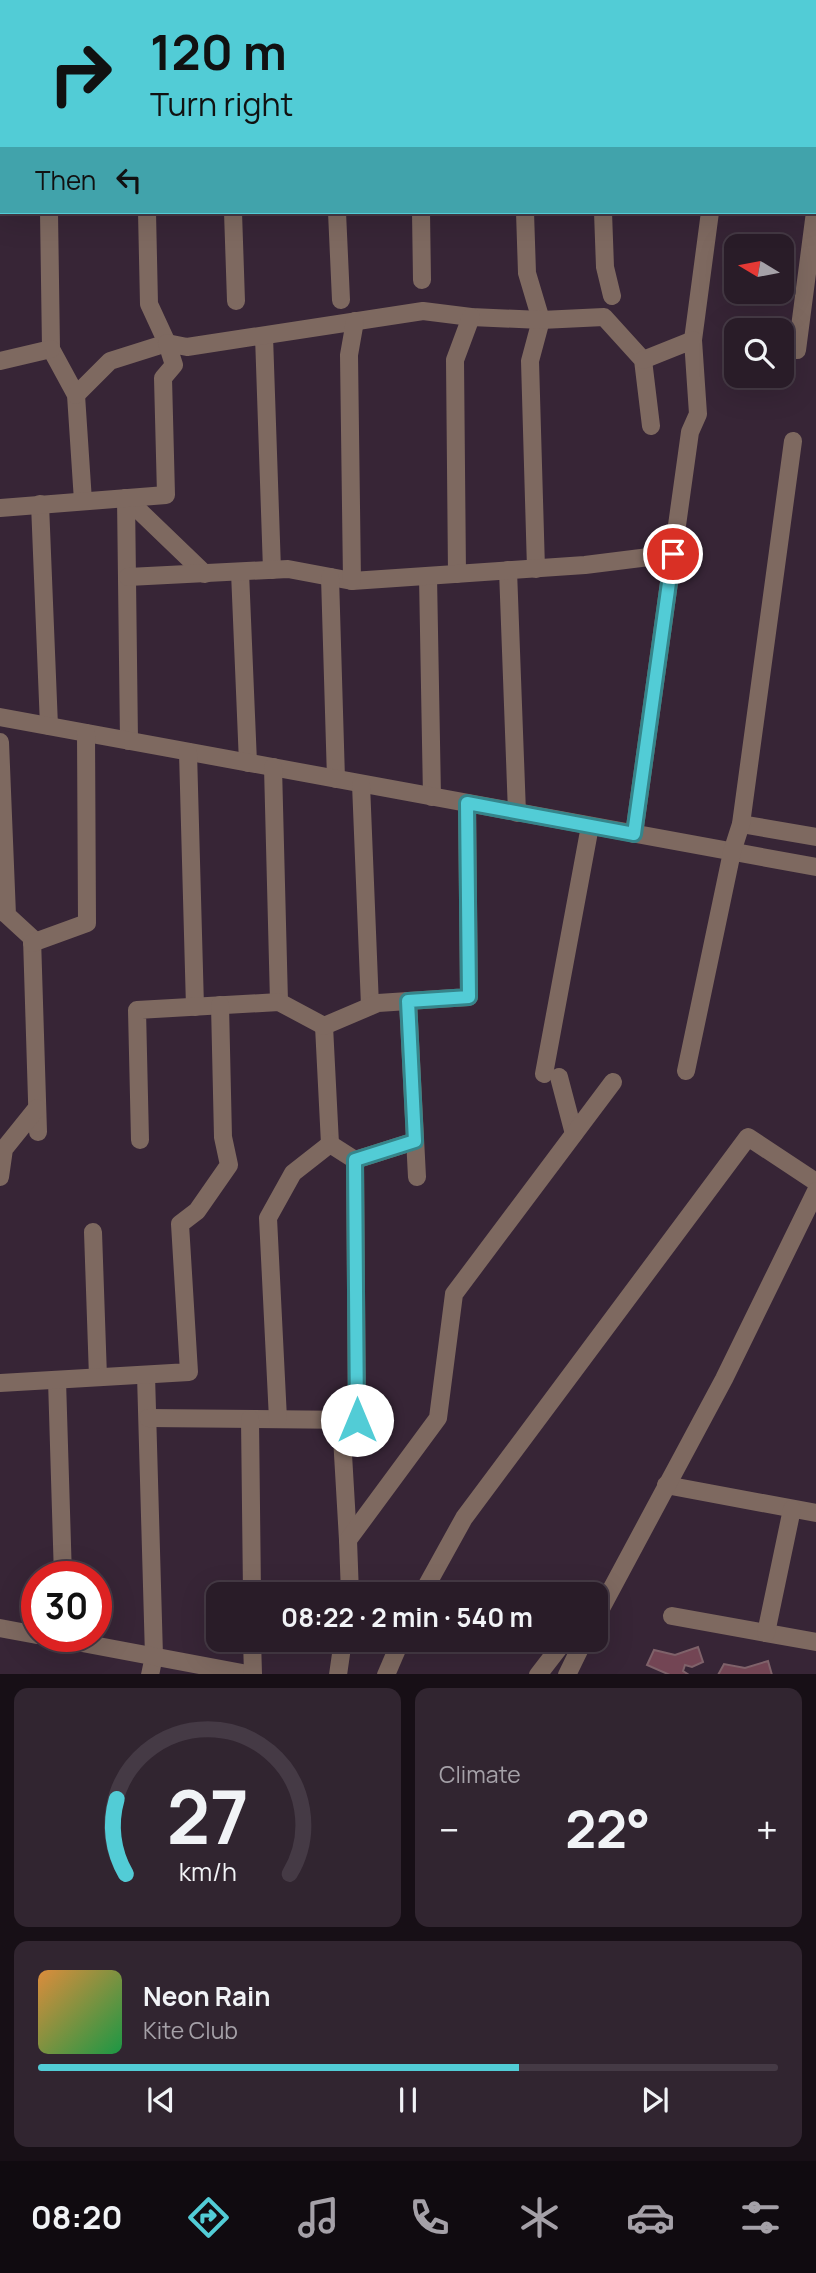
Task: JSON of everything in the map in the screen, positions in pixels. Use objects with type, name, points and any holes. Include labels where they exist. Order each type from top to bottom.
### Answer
[{"type":"street","points":[[49,214],[51,349],[76,395],[83,501]]},
{"type":"street","points":[[0,508],[166,495],[163,378],[174,365],[149,304],[147,214]]},
{"type":"street","points":[[233,214],[236,301]]},
{"type":"street","points":[[337,214],[341,300]]},
{"type":"street","points":[[421,214],[422,280]]},
{"type":"street","points":[[525,214],[527,273],[541,320],[530,361],[536,569]]},
{"type":"street","points":[[603,214],[606,267],[612,296]]},
{"type":"street","points":[[634,834],[690,432],[698,414],[693,340],[710,214]]},
{"type":"street","points":[[797,350],[815,214]]},
{"type":"street","points":[[76,395],[110,361],[167,343],[187,347],[423,311],[471,317],[541,320],[604,317],[643,360],[651,426]]},
{"type":"street","points":[[457,574],[455,360],[471,317]]},
{"type":"street","points":[[352,581],[349,355],[355,321]]},
{"type":"street","points":[[264,336],[272,570]]},
{"type":"street","points":[[643,360],[693,340]]},
{"type":"street","points":[[0,361],[51,349]]},
{"type":"street","points":[[686,1071],[732,852],[741,824],[793,441]]},
{"type":"street","points":[[126,498],[205,574]]},
{"type":"street","points":[[126,498],[129,741]]},
{"type":"street","points":[[40,504],[48,726]]},
{"type":"street","points":[[128,578],[288,569],[352,581],[536,569],[673,554]]},
{"type":"street","points":[[508,570],[517,813]]},
{"type":"street","points":[[240,572],[248,763]]},
{"type":"street","points":[[428,576],[432,797]]},
{"type":"street","points":[[330,577],[336,779]]},
{"type":"street","points":[[0,717],[816,867]]},
{"type":"street","points":[[32,943],[87,923],[86,733]]},
{"type":"street","points":[[0,742],[7,915],[32,938],[38,1132]]},
{"type":"street","points":[[188,752],[195,1007]]},
{"type":"street","points":[[272,768],[279,1002]]},
{"type":"street","points":[[361,784],[370,1006]]},
{"type":"street","points":[[324,1026],[370,1006],[469,997],[467,803]]},
{"type":"street","points":[[741,824],[816,837]]},
{"type":"street","points":[[574,1134],[552,1076],[590,826]]},
{"type":"street","points":[[408,1001],[417,1177]]},
{"type":"street","points":[[139,1140],[137,1010],[279,1002],[324,1026]]},
{"type":"street","points":[[0,1383],[189,1373],[180,1224],[197,1210],[229,1165],[223,1137],[220,1005]]},
{"type":"street","points":[[324,1026],[330,1144]]},
{"type":"street","points":[[348,1540],[438,1418],[454,1294],[613,1082]]},
{"type":"street","points":[[0,1177],[4,1149],[37,1108]]},
{"type":"street","points":[[429,1582],[464,1518],[748,1137],[816,1182]]},
{"type":"street","points":[[355,1160],[415,1141]]},
{"type":"street","points":[[330,1144],[355,1160]]},
{"type":"street","points":[[278,1419],[268,1218],[293,1173],[330,1144]]},
{"type":"street","points":[[148,1418],[357,1420],[355,1160]]},
{"type":"street","points":[[608,1595],[724,1379],[816,1191]]},
{"type":"street","points":[[93,1232],[98,1377]]},
{"type":"street","points":[[146,1375],[154,1656],[150,1674]]},
{"type":"street","points":[[57,1380],[63,1561]]},
{"type":"street","points":[[250,1419],[252,1582]]},
{"type":"street","points":[[341,1420],[350,1582]]},
{"type":"street","points":[[666,1485],[816,1513]]},
{"type":"street","points":[[766,1633],[792,1509]]},
{"type":"street","points":[[606,1582],[637,1538]]},
{"type":"street","points":[[672,1616],[816,1642]]},
{"type":"street","points":[[0,1628],[21,1632]]},
{"type":"street","points":[[112,1648],[253,1674],[252,1652]]},
{"type":"street","points":[[338,1674],[341,1652]]},
{"type":"street","points":[[386,1674],[396,1652]]},
{"type":"street","points":[[539,1674],[556,1652]]},
{"type":"street","points":[[567,1674],[578,1652]]},
{"type":"building","points":[[698,1647],[703,1662],[692,1667],[685,1665],[683,1671],[688,1674],[668,1674],[647,1665],[654,1650],[675,1655]]},
{"type":"building","points":[[768,1661],[772,1674],[719,1674],[724,1664],[745,1668]]},
{"type":"route","points":[[357,1420],[355,1160],[415,1141],[408,1001],[469,997],[467,803],[634,834],[673,554]]}]
